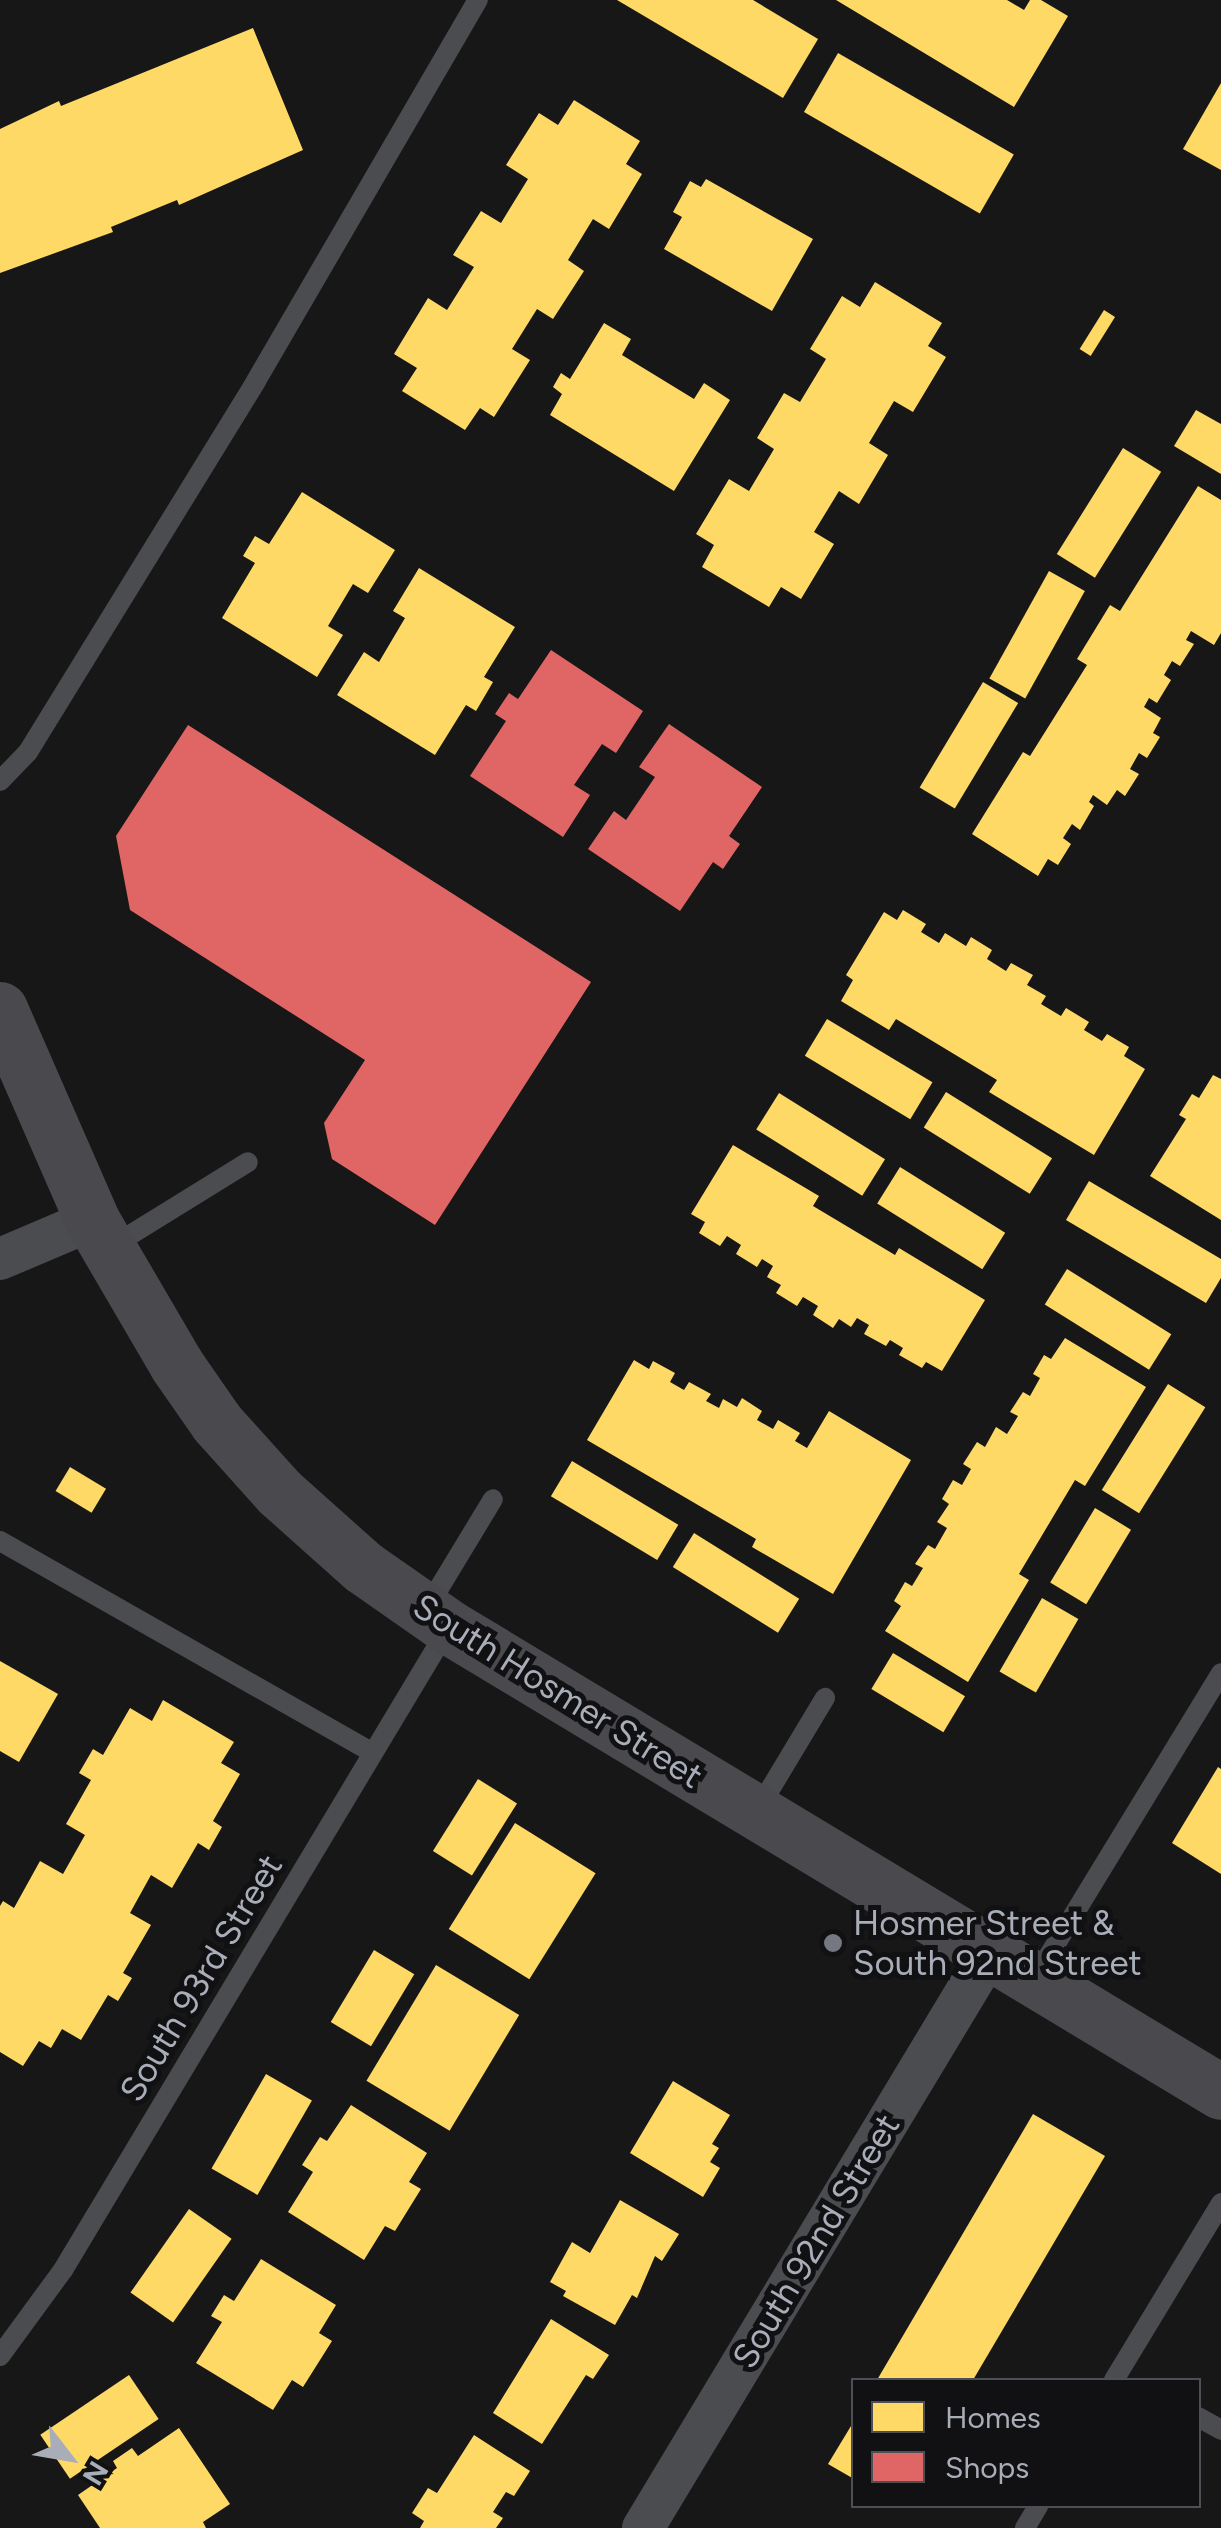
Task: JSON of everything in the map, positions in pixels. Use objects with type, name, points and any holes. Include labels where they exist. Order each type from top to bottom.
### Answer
[{"type":"main road","name":"South Hosmer Street","points":[[0,1009],[100,1234],[146,1317],[217,1423],[279,1492],[363,1567],[437,1619],[1221,2092]]},
{"type":"street","points":[[0,1259],[100,1234]]},
{"type":"street","name":"South 92nd Street","points":[[642,2528],[1011,1967]]},
{"type":"lane","points":[[0,781],[28,752],[216,446],[478,0]]},
{"type":"lane","points":[[100,1234],[248,1162]]},
{"type":"lane","name":"South 93rd Street","points":[[0,2356],[62,2270],[374,1753],[493,1498]]},
{"type":"lane","points":[[0,1541],[374,1753]]},
{"type":"lane","points":[[1011,1967],[1221,1672]]},
{"type":"lane","points":[[756,1813],[825,1698]]},
{"type":"lane","points":[[1124,2377],[1221,2202]]},
{"type":"building: Homes","points":[[617,0],[753,0],[818,39],[783,98]]},
{"type":"building: Homes","points":[[836,0],[1007,0],[1024,10],[1030,0],[1041,0],[1068,16],[1014,107]]},
{"type":"building: Homes","points":[[253,28],[303,150],[179,205],[177,200],[111,227],[113,232],[0,273],[0,129],[59,101],[61,106]]},
{"type":"building: Homes","points":[[838,53],[1014,154],[980,213],[804,112]]},
{"type":"building: Homes","points":[[1221,83],[1221,170],[1183,149]]},
{"type":"building: Homes","points":[[574,100],[640,141],[626,164],[642,174],[609,229],[593,219],[568,260],[584,271],[553,319],[537,309],[512,349],[530,360],[494,417],[480,408],[465,430],[402,391],[417,368],[394,354],[428,298],[447,310],[474,267],[453,255],[481,211],[501,223],[528,179],[506,165],[539,113],[558,125]]},
{"type":"building: Homes","points":[[706,179],[813,239],[772,311],[664,249],[682,217],[673,212],[690,181],[701,187]]},
{"type":"building: Homes","points":[[875,282],[942,323],[928,346],[946,357],[913,412],[894,401],[869,443],[888,455],[859,504],[839,491],[814,532],[834,544],[801,599],[781,587],[769,607],[702,567],[714,545],[696,534],[729,479],[749,491],[774,449],[757,438],[784,393],[800,402],[826,359],[810,349],[842,296],[860,307]]},
{"type":"building: Homes","points":[[1104,310],[1115,317],[1091,356],[1080,349]]},
{"type":"building: Homes","points":[[604,323],[631,339],[622,355],[694,399],[704,383],[730,400],[674,491],[550,415],[562,394],[553,387],[561,373],[570,379]]},
{"type":"building: Homes","points":[[1196,410],[1221,424],[1221,474],[1174,446]]},
{"type":"building: Homes","points":[[1123,448],[1161,472],[1095,578],[1057,554]]},
{"type":"building: Homes","points":[[1198,486],[1221,500],[1221,633],[1214,645],[1191,631],[1186,640],[1194,644],[1180,666],[1172,661],[1164,675],[1171,680],[1157,703],[1149,698],[1144,707],[1161,718],[1153,733],[1160,737],[1147,758],[1139,753],[1130,769],[1139,774],[1125,796],[1117,790],[1107,805],[1093,795],[1089,802],[1094,806],[1080,830],[1072,824],[1063,838],[1071,844],[1058,865],[1048,859],[1038,876],[972,834],[1023,752],[1030,756],[1087,665],[1077,659],[1110,605],[1120,611]]},
{"type":"building: Homes","points":[[302,492],[395,550],[368,593],[353,584],[328,626],[343,635],[317,677],[222,618],[255,563],[243,556],[255,536],[269,544]]},
{"type":"building: Homes","points":[[419,568],[515,627],[484,677],[493,682],[476,711],[466,705],[435,755],[337,695],[364,652],[379,662],[405,618],[393,611]]},
{"type":"building: Homes","points":[[1049,571],[1085,591],[1025,698],[989,679]]},
{"type":"building: Homes","points":[[983,682],[1018,703],[955,809],[920,787]]},
{"type":"building: Homes","points":[[903,910],[926,924],[921,932],[939,943],[945,933],[966,946],[971,937],[992,950],[987,959],[1006,971],[1011,963],[1033,975],[1027,985],[1046,996],[1041,1004],[1061,1016],[1066,1008],[1089,1022],[1084,1030],[1102,1041],[1107,1034],[1129,1047],[1124,1056],[1145,1069],[1094,1155],[989,1092],[997,1080],[896,1019],[889,1030],[841,1001],[853,980],[846,975],[884,912],[897,920]]},
{"type":"building: Homes","points":[[827,1019],[932,1082],[910,1119],[805,1056]]},
{"type":"building: Homes","points":[[1213,1075],[1221,1079],[1221,1220],[1150,1176],[1186,1119],[1179,1115],[1192,1094],[1199,1098]]},
{"type":"building: Homes","points":[[946,1092],[1052,1158],[1030,1194],[924,1128]]},
{"type":"building: Homes","points":[[779,1093],[885,1159],[862,1196],[756,1129]]},
{"type":"building: Homes","points":[[733,1145],[819,1196],[813,1206],[895,1255],[899,1248],[985,1300],[942,1371],[926,1362],[922,1368],[899,1355],[903,1348],[890,1340],[886,1346],[864,1334],[869,1325],[857,1318],[851,1327],[839,1319],[833,1328],[813,1315],[818,1306],[803,1297],[797,1306],[776,1293],[781,1285],[767,1277],[773,1266],[762,1259],[757,1267],[736,1254],[741,1245],[727,1236],[720,1246],[699,1233],[705,1222],[691,1214]]},
{"type":"building: Homes","points":[[900,1167],[1005,1233],[982,1269],[877,1203]]},
{"type":"building: Homes","points":[[1089,1181],[1221,1259],[1221,1278],[1206,1303],[1066,1220]]},
{"type":"building: Homes","points":[[1067,1269],[1171,1334],[1149,1370],[1045,1305]]},
{"type":"building: Homes","points":[[1065,1338],[1146,1387],[1085,1486],[1075,1480],[1019,1574],[1029,1580],[968,1682],[885,1631],[901,1606],[894,1601],[905,1582],[912,1586],[923,1568],[915,1564],[928,1545],[935,1549],[947,1528],[937,1522],[949,1504],[942,1499],[953,1480],[962,1485],[971,1469],[963,1464],[977,1442],[985,1447],[996,1427],[1007,1434],[1018,1416],[1010,1412],[1023,1392],[1030,1396],[1040,1378],[1033,1374],[1044,1355],[1051,1359]]},
{"type":"building: Homes","points":[[634,1360],[649,1369],[653,1361],[675,1373],[670,1382],[684,1390],[689,1382],[711,1394],[706,1401],[719,1408],[723,1399],[737,1407],[742,1398],[762,1411],[757,1420],[773,1429],[778,1420],[800,1433],[795,1441],[807,1448],[829,1411],[911,1460],[833,1594],[752,1547],[756,1539],[587,1440]]},
{"type":"building: Homes","points":[[1168,1384],[1205,1407],[1139,1513],[1102,1490]]},
{"type":"building: Homes","points":[[572,1461],[678,1525],[657,1560],[551,1496]]},
{"type":"building: Homes","points":[[70,1467],[106,1489],[92,1513],[56,1491]]},
{"type":"building: Homes","points":[[1095,1508],[1131,1530],[1086,1604],[1050,1583]]},
{"type":"building: Homes","points":[[694,1533],[799,1599],[778,1633],[673,1567]]},
{"type":"building: Homes","points":[[1042,1598],[1078,1619],[1036,1693],[1000,1672]]},
{"type":"building: Homes","points":[[893,1653],[965,1696],[943,1732],[871,1689]]},
{"type":"building: Homes","points":[[0,1661],[58,1694],[19,1762],[0,1751]]},
{"type":"building: Homes","points":[[163,1700],[234,1742],[221,1763],[240,1774],[213,1821],[222,1827],[209,1850],[198,1843],[172,1888],[151,1875],[130,1913],[151,1925],[123,1973],[132,1978],[118,2001],[108,1995],[81,2040],[62,2029],[51,2048],[39,2041],[23,2066],[0,2052],[0,1906],[3,1901],[14,1908],[40,1861],[63,1874],[85,1835],[66,1824],[91,1780],[79,1773],[93,1749],[103,1755],[130,1708],[152,1721]]},
{"type":"building: Homes","points":[[1218,1767],[1221,1769],[1221,1874],[1172,1843]]},
{"type":"building: Homes","points":[[478,1779],[517,1803],[472,1875],[433,1851]]},
{"type":"building: Homes","points":[[515,1823],[596,1873],[529,1979],[449,1929]]},
{"type":"building: Homes","points":[[374,1950],[414,1974],[371,2046],[331,2022]]},
{"type":"building: Homes","points":[[436,1965],[519,2015],[450,2131],[366,2081]]},
{"type":"building: Homes","points":[[266,2074],[312,2100],[257,2195],[212,2168]]},
{"type":"building: Homes","points":[[673,2081],[730,2115],[712,2144],[719,2148],[710,2162],[720,2168],[703,2197],[630,2153]]},
{"type":"building: Homes","points":[[351,2105],[427,2153],[409,2182],[421,2189],[395,2231],[385,2226],[364,2260],[288,2212],[313,2172],[302,2165],[320,2137],[327,2141]]},
{"type":"building: Homes","points":[[1033,2114],[1105,2156],[974,2378],[878,2378]]},
{"type":"building: Homes","points":[[620,2200],[679,2234],[662,2261],[655,2256],[637,2298],[632,2295],[615,2325],[563,2296],[566,2291],[550,2282],[572,2242],[590,2253]]},
{"type":"building: Homes","points":[[189,2209],[232,2239],[173,2322],[130,2293]]},
{"type":"building: Homes","points":[[261,2259],[336,2305],[319,2333],[332,2341],[303,2387],[292,2380],[273,2410],[196,2363],[222,2322],[211,2316],[224,2295],[234,2301]]},
{"type":"building: Homes","points":[[551,2319],[609,2355],[593,2379],[586,2375],[542,2444],[493,2413]]},
{"type":"building: Homes","points":[[129,2375],[159,2419],[70,2479],[40,2435]]},
{"type":"building: Homes","points":[[851,2426],[851,2477],[828,2464]]},
{"type":"building: Homes","points":[[179,2428],[230,2504],[203,2522],[206,2528],[100,2528],[78,2495],[117,2468],[113,2461],[132,2448],[138,2456]]},
{"type":"building: Homes","points":[[474,2435],[530,2471],[514,2496],[506,2492],[493,2512],[503,2518],[496,2528],[420,2528],[424,2521],[412,2513],[428,2488],[437,2493]]},
{"type":"building: Shops","points":[[551,650],[643,711],[616,753],[602,744],[574,785],[590,795],[563,837],[470,776],[506,721],[495,714],[509,693],[518,699]]},
{"type":"building: Shops","points":[[669,724],[762,787],[729,836],[740,844],[723,869],[713,862],[680,911],[588,849],[614,811],[626,820],[655,777],[639,767]]},
{"type":"building: Shops","points":[[188,725],[591,982],[435,1225],[332,1159],[324,1123],[365,1060],[130,910],[116,836]]},
{"type":"place","name":"Hosmer Street & South 92nd Street","points":[[833,1943]]}]
